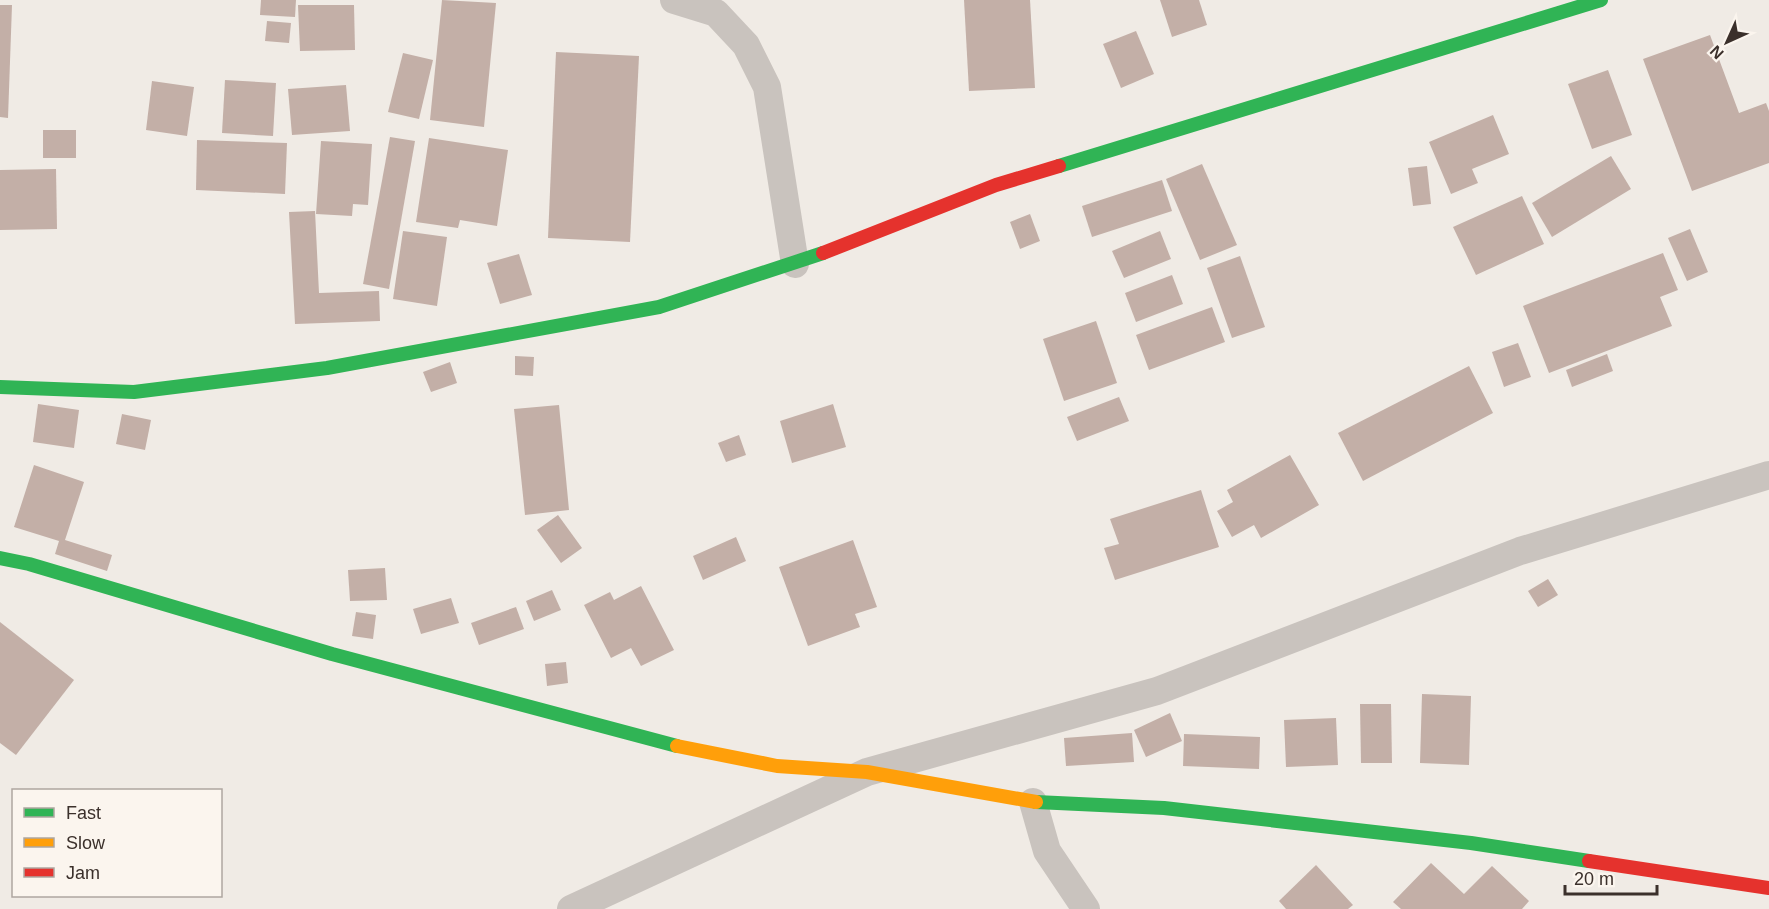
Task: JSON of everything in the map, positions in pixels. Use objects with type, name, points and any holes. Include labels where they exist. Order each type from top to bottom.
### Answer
[{"type":"street","points":[[674,0],[716,13],[746,45],[767,87],[795,264]]},
{"type":"street","points":[[0,387],[134,392],[327,368],[659,307],[795,264],[996,185],[1601,0]]},
{"type":"street","points":[[571,909],[867,772],[1157,691],[1520,551],[1769,475]]},
{"type":"street","points":[[0,558],[29,564],[332,654],[687,749],[777,766],[867,772],[1033,802],[1164,808],[1471,843],[1769,888]]},
{"type":"street","points":[[1033,802],[1047,851],[1086,909]]},
{"type":"building","points":[[261,0],[296,0],[295,17],[260,15]]},
{"type":"building","points":[[442,0],[496,3],[484,127],[430,120]]},
{"type":"building","points":[[964,0],[1030,0],[1035,88],[969,91]]},
{"type":"building","points":[[1160,0],[1199,0],[1207,25],[1172,37]]},
{"type":"building","points":[[0,5],[12,5],[8,118],[0,117]]},
{"type":"building","points":[[298,5],[354,5],[355,50],[300,51]]},
{"type":"building","points":[[267,21],[291,23],[289,43],[265,41]]},
{"type":"building","points":[[1136,31],[1154,74],[1121,88],[1103,44]]},
{"type":"building","points":[[1710,35],[1739,113],[1766,103],[1769,111],[1769,163],[1692,191],[1643,59]]},
{"type":"building","points":[[556,52],[639,56],[630,242],[548,238]]},
{"type":"building","points":[[403,53],[433,60],[419,119],[388,112]]},
{"type":"building","points":[[1608,70],[1632,135],[1592,149],[1568,84]]},
{"type":"building","points":[[225,80],[276,83],[273,136],[222,133]]},
{"type":"building","points":[[152,81],[194,87],[187,136],[146,130]]},
{"type":"building","points":[[346,85],[350,131],[292,135],[288,89]]},
{"type":"building","points":[[1493,115],[1509,154],[1472,169],[1478,183],[1451,194],[1429,142]]},
{"type":"building","points":[[43,130],[76,130],[76,158],[43,158]]},
{"type":"building","points":[[390,137],[415,141],[389,289],[363,284]]},
{"type":"building","points":[[429,138],[508,150],[497,226],[460,220],[458,228],[416,222]]},
{"type":"building","points":[[197,140],[287,143],[285,194],[196,190]]},
{"type":"building","points":[[321,141],[372,144],[368,205],[353,204],[352,216],[316,214]]},
{"type":"building","points":[[1611,156],[1631,189],[1552,237],[1532,203]]},
{"type":"building","points":[[1202,164],[1237,245],[1200,260],[1166,179]]},
{"type":"building","points":[[1427,166],[1431,204],[1413,206],[1408,168]]},
{"type":"building","points":[[56,169],[57,229],[0,230],[0,170]]},
{"type":"building","points":[[1162,180],[1172,211],[1092,237],[1082,206]]},
{"type":"building","points":[[1522,196],[1544,244],[1476,275],[1453,227]]},
{"type":"building","points":[[315,211],[319,293],[379,291],[380,321],[295,324],[289,212]]},
{"type":"building","points":[[1030,214],[1040,241],[1020,249],[1010,222]]},
{"type":"building","points":[[1690,229],[1708,272],[1687,281],[1668,238]]},
{"type":"building","points":[[403,231],[447,237],[437,306],[393,299]]},
{"type":"building","points":[[1160,231],[1171,259],[1124,278],[1112,251]]},
{"type":"building","points":[[1663,253],[1678,290],[1660,297],[1672,326],[1549,373],[1523,306]]},
{"type":"building","points":[[519,254],[532,295],[500,304],[487,263]]},
{"type":"building","points":[[1240,256],[1265,327],[1232,338],[1207,268]]},
{"type":"building","points":[[1172,275],[1183,304],[1136,322],[1125,293]]},
{"type":"building","points":[[1212,307],[1225,342],[1149,370],[1136,335]]},
{"type":"building","points":[[1096,321],[1117,383],[1064,401],[1043,339]]},
{"type":"building","points":[[1518,343],[1531,377],[1504,387],[1492,352]]},
{"type":"building","points":[[1607,354],[1613,371],[1572,387],[1566,370]]},
{"type":"building","points":[[515,356],[534,357],[533,376],[515,375]]},
{"type":"building","points":[[450,362],[457,383],[431,392],[423,372]]},
{"type":"building","points":[[1469,366],[1493,413],[1363,481],[1338,433]]},
{"type":"building","points":[[1119,397],[1129,421],[1077,441],[1067,417]]},
{"type":"building","points":[[38,404],[79,410],[74,448],[33,442]]},
{"type":"building","points":[[833,404],[846,447],[792,463],[780,421]]},
{"type":"building","points":[[559,405],[569,510],[525,515],[514,409]]},
{"type":"building","points":[[122,414],[151,420],[145,450],[116,444]]},
{"type":"building","points":[[739,435],[746,455],[726,462],[718,443]]},
{"type":"building","points":[[1290,455],[1319,505],[1261,538],[1254,525],[1232,537],[1217,511],[1233,502],[1227,490]]},
{"type":"building","points":[[34,465],[84,482],[65,540],[112,555],[107,571],[55,554],[59,541],[14,527]]},
{"type":"building","points":[[1201,490],[1219,547],[1115,580],[1104,548],[1119,544],[1110,519]]},
{"type":"building","points":[[558,515],[582,548],[561,563],[537,530]]},
{"type":"building","points":[[736,537],[746,561],[703,580],[693,556]]},
{"type":"building","points":[[853,540],[877,607],[855,614],[860,627],[808,646],[779,567]]},
{"type":"building","points":[[385,568],[387,600],[350,601],[348,570]]},
{"type":"building","points":[[1548,579],[1558,595],[1538,607],[1528,591]]},
{"type":"building","points":[[641,586],[674,650],[641,666],[631,648],[611,658],[584,605],[610,592],[614,600]]},
{"type":"building","points":[[552,590],[561,610],[534,621],[526,601]]},
{"type":"building","points":[[451,598],[459,623],[421,634],[413,609]]},
{"type":"building","points":[[516,607],[524,629],[479,645],[471,623]]},
{"type":"building","points":[[356,612],[376,615],[373,639],[352,636]]},
{"type":"building","points":[[0,622],[74,680],[16,755],[0,743]]},
{"type":"building","points":[[566,662],[568,683],[547,686],[545,664]]},
{"type":"building","points":[[1422,694],[1471,696],[1469,765],[1420,763]]},
{"type":"building","points":[[1360,704],[1391,704],[1392,763],[1361,763]]},
{"type":"building","points":[[1170,713],[1182,741],[1146,757],[1134,730]]},
{"type":"building","points":[[1336,718],[1338,765],[1286,767],[1284,720]]},
{"type":"building","points":[[1132,733],[1134,762],[1066,766],[1064,738]]},
{"type":"building","points":[[1184,734],[1260,737],[1259,769],[1183,766]]},
{"type":"building","points":[[1431,863],[1464,894],[1492,866],[1529,901],[1522,909],[1401,909],[1393,902]]},
{"type":"building","points":[[1316,865],[1353,905],[1348,909],[1286,909],[1279,901]]},
{"type":"traffic: fast","points":[[1059,166],[1601,0]]},
{"type":"traffic: fast","points":[[0,387],[134,392],[327,368],[659,307],[823,253]]},
{"type":"traffic: fast","points":[[0,558],[29,564],[332,654],[677,746]]},
{"type":"traffic: fast","points":[[1036,802],[1164,808],[1471,843],[1589,861]]},
{"type":"traffic: slow","points":[[677,746],[777,766],[867,772],[1036,802]]},
{"type":"traffic: jam","points":[[823,253],[996,185],[1059,166]]},
{"type":"traffic: jam","points":[[1589,861],[1769,888]]}]
